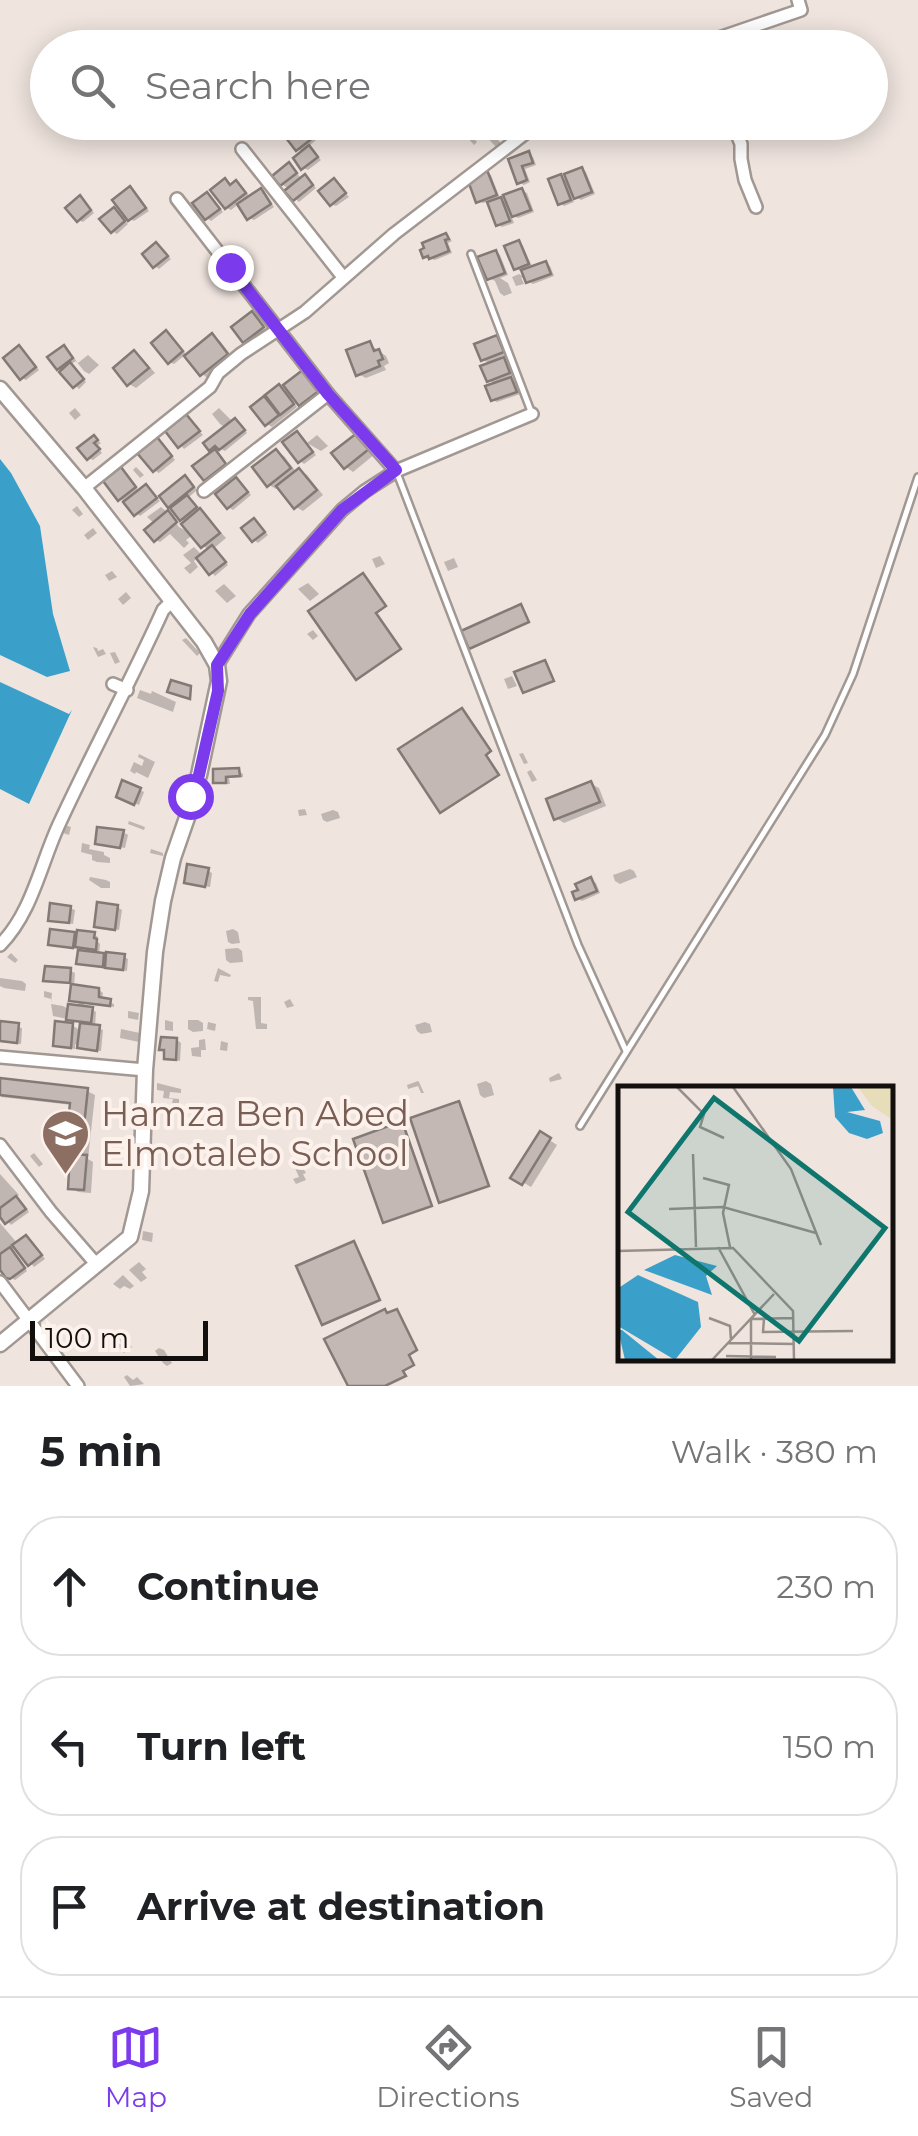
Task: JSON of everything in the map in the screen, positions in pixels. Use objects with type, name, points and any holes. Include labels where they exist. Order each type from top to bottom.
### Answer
[{"type":"street","points":[[742,30],[801,10],[798,0]]},
{"type":"street","points":[[84,488],[210,387],[218,373],[240,354],[305,312],[450,189],[516,140]]},
{"type":"street","points":[[739,140],[745,180],[756,208]]},
{"type":"street","points":[[242,148],[343,277]]},
{"type":"street","points":[[177,199],[328,394],[396,470]]},
{"type":"street","points":[[0,389],[84,488],[204,642],[217,665],[218,691],[199,775],[190,796],[191,806],[163,900],[145,1070],[141,1191],[130,1237],[0,1344]]},
{"type":"street","points":[[204,491],[328,394]]},
{"type":"street","points":[[217,665],[250,614],[332,520],[364,492],[396,470],[532,414]]},
{"type":"street","points":[[0,945],[38,880],[62,816],[172,600]]},
{"type":"street","points":[[113,684],[127,690]]},
{"type":"street","points":[[0,1057],[145,1070]]},
{"type":"street","points":[[0,1144],[96,1265]]},
{"type":"street","points":[[0,1282],[78,1386]]},
{"type":"lane","points":[[471,254],[532,414]]},
{"type":"lane","points":[[396,470],[578,946],[626,1050]]},
{"type":"lane","points":[[580,1126],[825,735],[853,674],[918,477]]},
{"type":"water","points":[[0,459],[40,526],[53,614],[70,671],[47,677],[0,655]]},
{"type":"water","points":[[0,682],[69,714],[72,710],[29,804],[0,789]]},
{"type":"building","points":[[288,140],[310,140],[296,151]]},
{"type":"building","points":[[309,145],[318,157],[301,170],[293,158]]},
{"type":"building","points":[[529,151],[533,163],[522,166],[527,180],[517,184],[508,159]]},
{"type":"building","points":[[289,162],[297,173],[280,186],[272,176]]},
{"type":"building","points":[[582,167],[592,192],[574,199],[564,174]]},
{"type":"building","points":[[487,170],[497,195],[476,203],[467,178]]},
{"type":"building","points":[[305,174],[313,185],[293,201],[284,191]]},
{"type":"building","points":[[561,174],[571,200],[558,205],[548,179]]},
{"type":"building","points":[[225,178],[230,185],[236,180],[246,193],[225,209],[210,190]]},
{"type":"building","points":[[334,178],[346,193],[330,206],[318,191]]},
{"type":"building","points":[[130,186],[146,208],[128,221],[112,200]]},
{"type":"building","points":[[261,188],[271,204],[247,220],[237,204]]},
{"type":"building","points":[[522,188],[531,210],[512,217],[503,195]]},
{"type":"building","points":[[207,192],[220,209],[205,220],[192,203]]},
{"type":"building","points":[[80,195],[91,210],[77,222],[65,208]]},
{"type":"building","points":[[501,197],[510,221],[496,226],[487,202]]},
{"type":"building","points":[[114,207],[125,221],[111,233],[99,219]]},
{"type":"building","points":[[446,233],[449,251],[423,258],[422,243]]},
{"type":"building","points":[[519,240],[529,264],[514,270],[504,246]]},
{"type":"building","points":[[156,242],[168,256],[153,268],[142,254]]},
{"type":"building","points":[[496,250],[505,273],[487,280],[477,257]]},
{"type":"building","points":[[546,261],[551,274],[526,283],[521,270]]},
{"type":"building","points":[[252,311],[264,327],[243,343],[231,327]]},
{"type":"building","points":[[166,330],[183,351],[168,364],[151,343]]},
{"type":"building","points":[[212,333],[228,354],[200,376],[184,356]]},
{"type":"building","points":[[497,335],[504,352],[481,361],[474,344]]},
{"type":"building","points":[[370,341],[383,359],[378,361],[380,366],[356,376],[346,350]]},
{"type":"building","points":[[19,345],[36,367],[20,380],[3,358]]},
{"type":"building","points":[[64,345],[73,358],[57,370],[47,357]]},
{"type":"building","points":[[134,350],[149,368],[127,386],[113,368]]},
{"type":"building","points":[[504,357],[510,373],[487,382],[480,366]]},
{"type":"building","points":[[70,362],[84,379],[73,388],[59,372]]},
{"type":"building","points":[[304,369],[320,390],[299,406],[283,385]]},
{"type":"building","points":[[511,377],[517,392],[491,401],[485,386]]},
{"type":"building","points":[[279,384],[294,404],[280,415],[265,395]]},
{"type":"building","points":[[264,396],[279,415],[265,426],[250,407]]},
{"type":"building","points":[[186,414],[200,431],[178,448],[165,431]]},
{"type":"building","points":[[235,418],[245,430],[219,450],[215,446],[209,451],[203,443]]},
{"type":"building","points":[[297,431],[313,452],[298,463],[282,442]]},
{"type":"building","points":[[357,433],[369,449],[344,469],[331,453]]},
{"type":"building","points":[[94,435],[98,440],[94,443],[100,449],[87,460],[77,448]]},
{"type":"building","points":[[157,437],[172,456],[153,472],[137,453]]},
{"type":"building","points":[[215,449],[226,464],[204,481],[192,466]]},
{"type":"building","points":[[276,449],[291,468],[267,487],[252,467]]},
{"type":"building","points":[[121,467],[136,487],[118,501],[103,481]]},
{"type":"building","points":[[299,468],[317,490],[294,509],[276,486]]},
{"type":"building","points":[[185,475],[194,487],[168,508],[159,496]]},
{"type":"building","points":[[236,477],[248,492],[227,509],[215,494]]},
{"type":"building","points":[[146,484],[157,498],[134,516],[123,502]]},
{"type":"building","points":[[187,495],[197,507],[180,521],[170,508]]},
{"type":"building","points":[[200,508],[220,533],[201,548],[181,524]]},
{"type":"building","points":[[168,510],[177,522],[154,542],[144,530]]},
{"type":"building","points":[[254,518],[265,532],[252,542],[241,528]]},
{"type":"building","points":[[212,545],[226,562],[209,575],[196,558]]},
{"type":"building","points":[[363,573],[386,606],[376,613],[401,649],[356,680],[308,611]]},
{"type":"building","points":[[521,604],[529,622],[469,649],[461,631]]},
{"type":"building","points":[[545,660],[554,681],[523,693],[514,672]]},
{"type":"building","points":[[171,680],[191,686],[190,699],[167,692]]},
{"type":"building","points":[[462,708],[491,751],[486,755],[499,775],[440,813],[398,749]]},
{"type":"building","points":[[239,768],[240,776],[226,777],[226,783],[213,783],[213,769]]},
{"type":"building","points":[[122,780],[141,788],[134,805],[116,797]]},
{"type":"building","points":[[591,781],[600,802],[554,820],[546,799]]},
{"type":"building","points":[[97,827],[124,830],[120,848],[95,844]]},
{"type":"building","points":[[187,864],[209,868],[205,887],[184,883]]},
{"type":"building","points":[[591,877],[597,891],[575,900],[575,884]]},
{"type":"building","points":[[97,902],[118,905],[115,930],[94,927]]},
{"type":"building","points":[[50,903],[71,906],[69,923],[48,921]]},
{"type":"building","points":[[50,929],[75,932],[73,948],[48,945]]},
{"type":"building","points":[[77,930],[95,932],[96,950],[75,947]]},
{"type":"building","points":[[78,950],[104,953],[103,967],[76,964]]},
{"type":"building","points":[[106,952],[125,954],[123,970],[105,968]]},
{"type":"building","points":[[45,966],[71,968],[70,983],[43,981]]},
{"type":"building","points":[[71,984],[99,988],[99,997],[111,999],[110,1006],[69,1001]]},
{"type":"building","points":[[68,1004],[93,1007],[91,1023],[66,1020]]},
{"type":"building","points":[[0,1021],[19,1023],[17,1043],[0,1041]]},
{"type":"building","points":[[55,1021],[73,1023],[71,1048],[53,1046]]},
{"type":"building","points":[[80,1023],[100,1025],[97,1051],[77,1048]]},
{"type":"building","points":[[161,1037],[177,1038],[176,1060],[164,1059],[164,1050],[159,1050]]},
{"type":"building","points":[[0,1078],[88,1088],[81,1154],[65,1152],[70,1103],[0,1095]]},
{"type":"building","points":[[459,1101],[489,1186],[439,1203],[410,1118]]},
{"type":"building","points":[[402,1121],[432,1206],[383,1223],[353,1139]]},
{"type":"building","points":[[540,1131],[551,1138],[522,1185],[510,1178]]},
{"type":"building","points":[[70,1154],[87,1155],[84,1190],[68,1189]]},
{"type":"building","points":[[16,1196],[26,1209],[5,1224],[0,1208]]},
{"type":"building","points":[[26,1235],[42,1255],[28,1266],[12,1245]]},
{"type":"building","points":[[354,1241],[380,1300],[322,1325],[296,1266]]},
{"type":"building","points":[[10,1247],[25,1268],[10,1279],[0,1270],[0,1254]]},
{"type":"building","points":[[385,1309],[387,1313],[397,1309],[417,1350],[409,1355],[414,1365],[403,1371],[406,1376],[385,1386],[348,1386],[324,1339]]},
{"type":"place","name":"Hamza Ben Abed Elmotaleb School","points":[[66,1176]]},
{"type":"route","points":[[190,796],[199,775],[218,691],[217,665],[250,614],[342,510],[396,470],[328,394],[230,267]]}]
